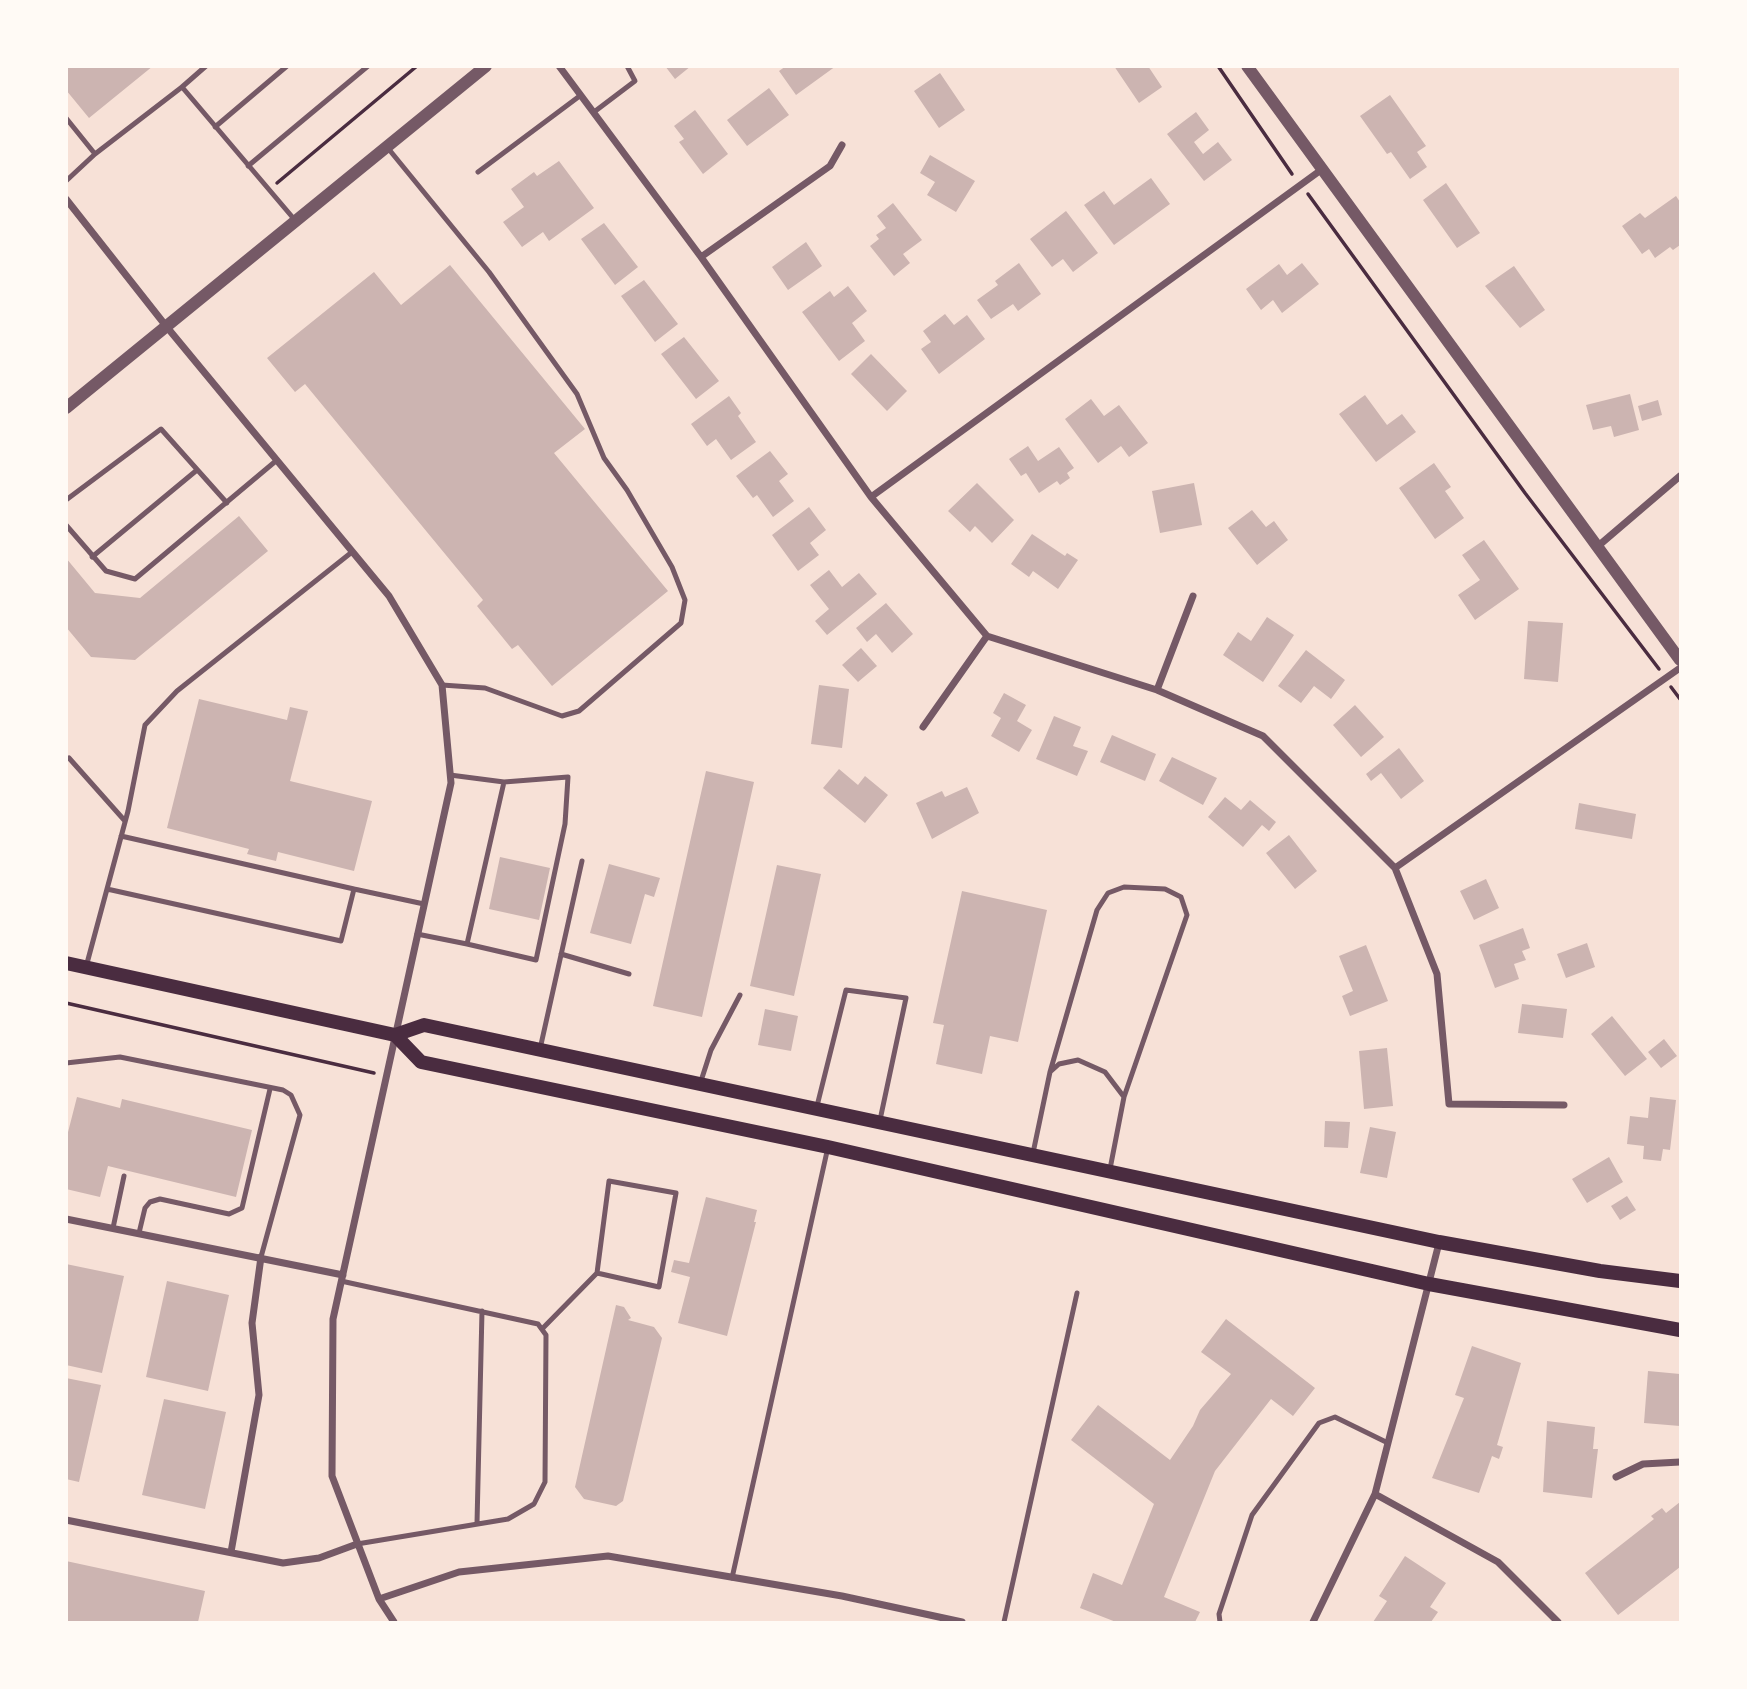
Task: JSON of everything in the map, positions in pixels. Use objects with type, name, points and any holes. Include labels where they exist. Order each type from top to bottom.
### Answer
[{"type":"main road","points":[[66,963],[395,1035],[424,1025],[1439,1242],[1600,1271],[1681,1281]]},
{"type":"main road","points":[[395,1035],[421,1062],[828,1147],[1429,1284],[1681,1330]]},
{"type":"street","points":[[66,408],[486,66]]},
{"type":"street","points":[[559,66],[701,257],[871,497],[987,636],[1157,690],[1263,736],[1395,868],[1437,974],[1449,1104],[1564,1105]]},
{"type":"street","points":[[1247,66],[1681,660]]},
{"type":"street","points":[[701,257],[830,166],[842,145]]},
{"type":"street","points":[[871,497],[1321,170]]},
{"type":"street","points":[[66,199],[166,326],[389,596],[442,685],[450,775],[333,1319],[332,1476],[379,1599],[394,1622]]},
{"type":"street","points":[[1596,547],[1681,476]]},
{"type":"street","points":[[1157,690],[1193,596]]},
{"type":"street","points":[[923,727],[987,636]]},
{"type":"street","points":[[1395,868],[1681,668]]},
{"type":"street","points":[[66,1219],[261,1257],[342,1278]]},
{"type":"street","points":[[1313,1622],[1375,1494],[1439,1242]]},
{"type":"street","points":[[231,1552],[259,1395],[252,1323],[261,1257]]},
{"type":"street","points":[[1616,1477],[1643,1465],[1681,1462]]},
{"type":"street","points":[[1375,1494],[1498,1562],[1558,1622]]},
{"type":"street","points":[[66,1520],[283,1563],[319,1559],[357,1544]]},
{"type":"street","points":[[379,1599],[460,1572],[608,1556],[842,1596],[962,1622]]},
{"type":"lane","points":[[66,181],[95,154],[206,66]]},
{"type":"lane","points":[[215,127],[286,66]]},
{"type":"lane","points":[[248,166],[368,66]]},
{"type":"lane","points":[[594,112],[635,81],[627,66]]},
{"type":"lane","points":[[182,87],[295,221]]},
{"type":"lane","points":[[478,172],[581,95]]},
{"type":"lane","points":[[66,118],[95,154]]},
{"type":"lane","points":[[387,147],[489,272],[577,394],[604,458],[627,490],[672,566],[685,600],[681,623],[579,711],[562,716],[485,688],[442,685]]},
{"type":"lane","points":[[66,500],[161,429],[227,503]]},
{"type":"lane","points":[[66,525],[106,571],[135,579],[278,460]]},
{"type":"lane","points":[[92,557],[197,470]]},
{"type":"lane","points":[[86,967],[125,821],[145,725],[177,691],[352,552]]},
{"type":"lane","points":[[69,758],[125,821]]},
{"type":"lane","points":[[417,934],[536,960],[565,824],[568,778],[504,782],[450,775]]},
{"type":"lane","points":[[467,944],[504,782]]},
{"type":"lane","points":[[121,836],[424,904]]},
{"type":"lane","points":[[540,1049],[582,860]]},
{"type":"lane","points":[[1032,1156],[1050,1072],[1097,910],[1108,893],[1124,887],[1165,889],[1181,897],[1187,915],[1124,1097],[1109,1173]]},
{"type":"lane","points":[[107,889],[341,942],[354,889]]},
{"type":"lane","points":[[561,954],[629,974]]},
{"type":"lane","points":[[817,1110],[846,990],[906,998],[879,1123]]},
{"type":"lane","points":[[700,1084],[711,1050],[740,995]]},
{"type":"lane","points":[[66,1063],[120,1056],[291,1095],[300,1115],[261,1257]]},
{"type":"lane","points":[[1050,1072],[1059,1064],[1078,1060],[1105,1072],[1124,1097]]},
{"type":"lane","points":[[139,1233],[145,1208],[149,1202],[160,1199],[229,1214],[242,1208],[270,1089]]},
{"type":"lane","points":[[732,1578],[828,1147]]},
{"type":"lane","points":[[113,1228],[124,1176]]},
{"type":"lane","points":[[542,1329],[597,1273],[609,1181],[676,1194],[659,1287],[597,1273]]},
{"type":"lane","points":[[342,1278],[538,1324],[546,1335],[545,1482],[534,1504],[508,1519],[357,1544]]},
{"type":"lane","points":[[1004,1622],[1077,1293]]},
{"type":"lane","points":[[478,1523],[482,1311]]},
{"type":"lane","points":[[1220,1622],[1219,1614],[1252,1515],[1319,1423],[1335,1417],[1388,1443]]},
{"type":"path","points":[[269,189],[417,66]]},
{"type":"path","points":[[1218,66],[1525,493],[1681,699]]},
{"type":"path","points":[[66,1003],[386,1076]]},
{"type":"building","points":[[66,66],[153,66],[89,118],[66,90]]},
{"type":"building","points":[[665,66],[691,66],[675,79]]},
{"type":"building","points":[[786,66],[836,66],[796,95],[779,71]]},
{"type":"building","points":[[1114,66],[1148,66],[1162,87],[1139,103]]},
{"type":"building","points":[[940,73],[965,110],[939,128],[914,91]]},
{"type":"building","points":[[769,88],[789,115],[747,146],[727,120]]},
{"type":"building","points":[[1390,95],[1426,146],[1417,152],[1427,167],[1410,179],[1391,152],[1387,154],[1360,116]]},
{"type":"building","points":[[695,110],[728,154],[703,174],[679,142],[684,139],[674,126]]},
{"type":"building","points":[[1196,112],[1209,130],[1194,142],[1203,154],[1218,142],[1232,160],[1204,181],[1167,134]]},
{"type":"building","points":[[930,155],[975,181],[956,212],[927,195],[935,182],[920,173]]},
{"type":"building","points":[[559,161],[594,208],[549,241],[543,232],[522,247],[503,222],[524,207],[511,189],[534,172],[537,176]]},
{"type":"building","points":[[1151,178],[1170,204],[1114,245],[1084,205],[1104,191],[1114,205]]},
{"type":"building","points":[[1446,183],[1480,233],[1457,248],[1423,200]]},
{"type":"building","points":[[1676,196],[1680,202],[1680,245],[1673,250],[1670,247],[1655,258],[1649,249],[1642,254],[1622,226],[1640,213],[1645,218]]},
{"type":"building","points":[[893,203],[922,240],[903,254],[910,263],[894,276],[870,246],[879,239],[876,235],[886,228],[877,216]]},
{"type":"building","points":[[1066,211],[1098,253],[1073,272],[1063,259],[1052,267],[1030,239]]},
{"type":"building","points":[[604,223],[638,267],[615,285],[581,239]]},
{"type":"building","points":[[806,242],[822,266],[788,290],[772,267]]},
{"type":"building","points":[[1019,263],[1041,294],[1018,311],[1013,304],[991,319],[977,300],[998,285],[995,281]]},
{"type":"building","points":[[1302,263],[1319,284],[1282,313],[1273,300],[1261,310],[1246,289],[1279,264],[1287,275]]},
{"type":"building","points":[[450,265],[585,429],[554,453],[668,591],[552,686],[518,645],[512,649],[477,606],[483,600],[305,384],[295,392],[267,358],[374,272],[401,305]]},
{"type":"building","points":[[1514,266],[1545,310],[1520,328],[1485,286]]},
{"type":"building","points":[[644,280],[678,324],[655,342],[621,296]]},
{"type":"building","points":[[848,286],[867,311],[852,323],[865,341],[839,361],[802,312],[830,291],[834,297]]},
{"type":"building","points":[[945,314],[954,325],[967,315],[985,339],[939,374],[921,349],[931,342],[923,331]]},
{"type":"building","points":[[684,337],[719,381],[696,399],[661,354]]},
{"type":"building","points":[[871,354],[907,391],[887,411],[851,374]]},
{"type":"building","points":[[1630,394],[1639,430],[1614,437],[1611,426],[1593,430],[1586,405]]},
{"type":"building","points":[[1365,395],[1387,425],[1402,414],[1416,432],[1376,462],[1339,414]]},
{"type":"building","points":[[729,396],[741,413],[738,416],[756,442],[731,460],[716,439],[707,446],[691,424]]},
{"type":"building","points":[[1091,399],[1104,416],[1119,405],[1148,443],[1129,457],[1121,446],[1098,463],[1065,419]]},
{"type":"building","points":[[1658,400],[1662,415],[1642,421],[1638,406]]},
{"type":"building","points":[[1028,446],[1038,461],[1059,447],[1074,468],[1067,473],[1070,478],[1060,485],[1057,481],[1039,493],[1026,473],[1021,476],[1009,459]]},
{"type":"building","points":[[770,451],[788,474],[779,481],[794,501],[773,517],[757,495],[753,498],[736,476]]},
{"type":"building","points":[[1434,463],[1451,487],[1445,491],[1464,518],[1435,539],[1399,488]]},
{"type":"building","points":[[977,483],[1014,520],[992,543],[975,526],[970,532],[948,511]]},
{"type":"building","points":[[1194,483],[1202,525],[1160,533],[1152,491]]},
{"type":"building","points":[[809,507],[826,530],[810,543],[819,555],[798,571],[772,535]]},
{"type":"building","points":[[1252,510],[1266,527],[1274,521],[1288,540],[1257,565],[1228,528]]},
{"type":"building","points":[[239,516],[268,551],[135,660],[91,657],[66,627],[66,558],[95,593],[140,598]]},
{"type":"building","points":[[1032,534],[1065,556],[1067,553],[1078,560],[1058,589],[1033,571],[1029,577],[1011,564]]},
{"type":"building","points":[[1484,540],[1519,589],[1475,620],[1458,595],[1480,580],[1462,555]]},
{"type":"building","points":[[829,570],[842,587],[859,573],[877,594],[827,635],[815,621],[829,609],[810,585]]},
{"type":"building","points":[[886,603],[913,634],[892,653],[876,634],[867,642],[856,628]]},
{"type":"building","points":[[1267,617],[1294,635],[1263,682],[1223,655],[1238,632],[1251,641]]},
{"type":"building","points":[[1528,621],[1563,623],[1558,682],[1524,679]]},
{"type":"building","points":[[861,648],[877,666],[858,682],[842,665]]},
{"type":"building","points":[[1306,650],[1345,680],[1331,699],[1314,686],[1301,703],[1278,686]]},
{"type":"building","points":[[819,685],[849,689],[842,748],[811,744]]},
{"type":"building","points":[[1004,693],[1026,705],[1017,721],[1032,730],[1019,752],[991,736],[1001,718],[993,713]]},
{"type":"building","points":[[199,699],[287,720],[290,707],[308,711],[290,781],[372,801],[354,871],[278,852],[276,861],[247,854],[249,849],[167,828]]},
{"type":"building","points":[[1355,705],[1384,737],[1361,757],[1333,725]]},
{"type":"building","points":[[1054,716],[1081,727],[1073,746],[1088,751],[1077,776],[1036,759]]},
{"type":"building","points":[[1112,735],[1156,754],[1145,781],[1100,762]]},
{"type":"building","points":[[1399,748],[1424,781],[1401,799],[1381,773],[1371,781],[1366,774]]},
{"type":"building","points":[[1172,757],[1217,778],[1203,805],[1159,781]]},
{"type":"building","points":[[839,769],[858,785],[865,776],[888,795],[865,823],[823,788]]},
{"type":"building","points":[[706,771],[754,782],[702,1017],[653,1006]]},
{"type":"building","points":[[967,787],[979,813],[932,839],[916,803],[942,791],[945,797]]},
{"type":"building","points":[[1225,797],[1241,810],[1250,800],[1276,822],[1269,831],[1262,825],[1243,847],[1208,817]]},
{"type":"building","points":[[1579,803],[1636,814],[1632,839],[1575,829]]},
{"type":"building","points":[[1289,835],[1317,871],[1295,889],[1266,853]]},
{"type":"building","points":[[500,857],[550,868],[539,920],[489,909]]},
{"type":"building","points":[[609,864],[660,878],[654,897],[645,894],[631,944],[590,933]]},
{"type":"building","points":[[777,865],[821,874],[794,996],[750,986]]},
{"type":"building","points":[[1486,879],[1499,908],[1474,920],[1460,891]]},
{"type":"building","points":[[962,891],[1047,910],[1018,1042],[990,1036],[982,1074],[936,1064],[944,1025],[933,1023]]},
{"type":"building","points":[[1523,928],[1530,948],[1522,951],[1526,960],[1514,964],[1519,979],[1495,988],[1479,945]]},
{"type":"building","points":[[1587,943],[1595,967],[1566,978],[1557,954]]},
{"type":"building","points":[[1366,945],[1388,1001],[1350,1016],[1342,996],[1353,991],[1339,956]]},
{"type":"building","points":[[1522,1004],[1567,1009],[1563,1038],[1518,1033]]},
{"type":"building","points":[[765,1009],[798,1016],[791,1051],[758,1045]]},
{"type":"building","points":[[1612,1016],[1647,1059],[1625,1076],[1591,1034]]},
{"type":"building","points":[[1664,1039],[1677,1056],[1661,1068],[1648,1052]]},
{"type":"building","points":[[1387,1048],[1393,1106],[1364,1109],[1359,1051]]},
{"type":"building","points":[[77,1097],[120,1108],[122,1099],[252,1130],[236,1197],[108,1166],[100,1197],[66,1189],[66,1140]]},
{"type":"building","points":[[1650,1097],[1676,1100],[1670,1150],[1663,1149],[1661,1161],[1643,1159],[1644,1146],[1627,1144],[1630,1116],[1648,1118]]},
{"type":"building","points":[[1325,1121],[1350,1122],[1348,1148],[1324,1147]]},
{"type":"building","points":[[1370,1127],[1396,1132],[1387,1178],[1360,1173]]},
{"type":"building","points":[[1609,1157],[1623,1182],[1587,1203],[1572,1179]]},
{"type":"building","points":[[1627,1196],[1636,1210],[1620,1220],[1611,1206]]},
{"type":"building","points":[[706,1197],[757,1210],[727,1336],[678,1323],[690,1277],[671,1272],[674,1260],[689,1263]]},
{"type":"building","points":[[66,1264],[124,1276],[102,1373],[66,1365]]},
{"type":"building","points":[[167,1281],[229,1295],[208,1391],[146,1377]]},
{"type":"building","points":[[616,1305],[624,1307],[631,1318],[628,1320],[654,1327],[662,1338],[623,1501],[616,1506],[584,1499],[575,1487]]},
{"type":"building","points":[[1226,1319],[1315,1388],[1293,1416],[1271,1399],[1215,1471],[1164,1597],[1200,1612],[1195,1622],[1116,1622],[1080,1608],[1093,1573],[1122,1585],[1154,1504],[1071,1440],[1098,1405],[1170,1460],[1193,1426],[1200,1410],[1231,1374],[1201,1352]]},
{"type":"building","points":[[1472,1346],[1521,1363],[1497,1445],[1503,1447],[1499,1459],[1492,1456],[1479,1493],[1432,1478],[1464,1398],[1455,1395]]},
{"type":"building","points":[[1648,1371],[1680,1374],[1680,1426],[1644,1423]]},
{"type":"building","points":[[66,1378],[101,1385],[79,1482],[66,1479]]},
{"type":"building","points":[[164,1399],[226,1412],[205,1509],[142,1495]]},
{"type":"building","points":[[1547,1421],[1595,1427],[1593,1449],[1598,1449],[1592,1498],[1543,1492]]},
{"type":"building","points":[[1680,1502],[1680,1567],[1618,1615],[1585,1573],[1654,1519],[1651,1516],[1662,1508],[1666,1513]]},
{"type":"building","points":[[1405,1556],[1446,1583],[1430,1607],[1438,1612],[1431,1622],[1373,1622],[1387,1601],[1379,1596]]},
{"type":"building","points":[[66,1561],[205,1591],[198,1622],[66,1622]]}]
